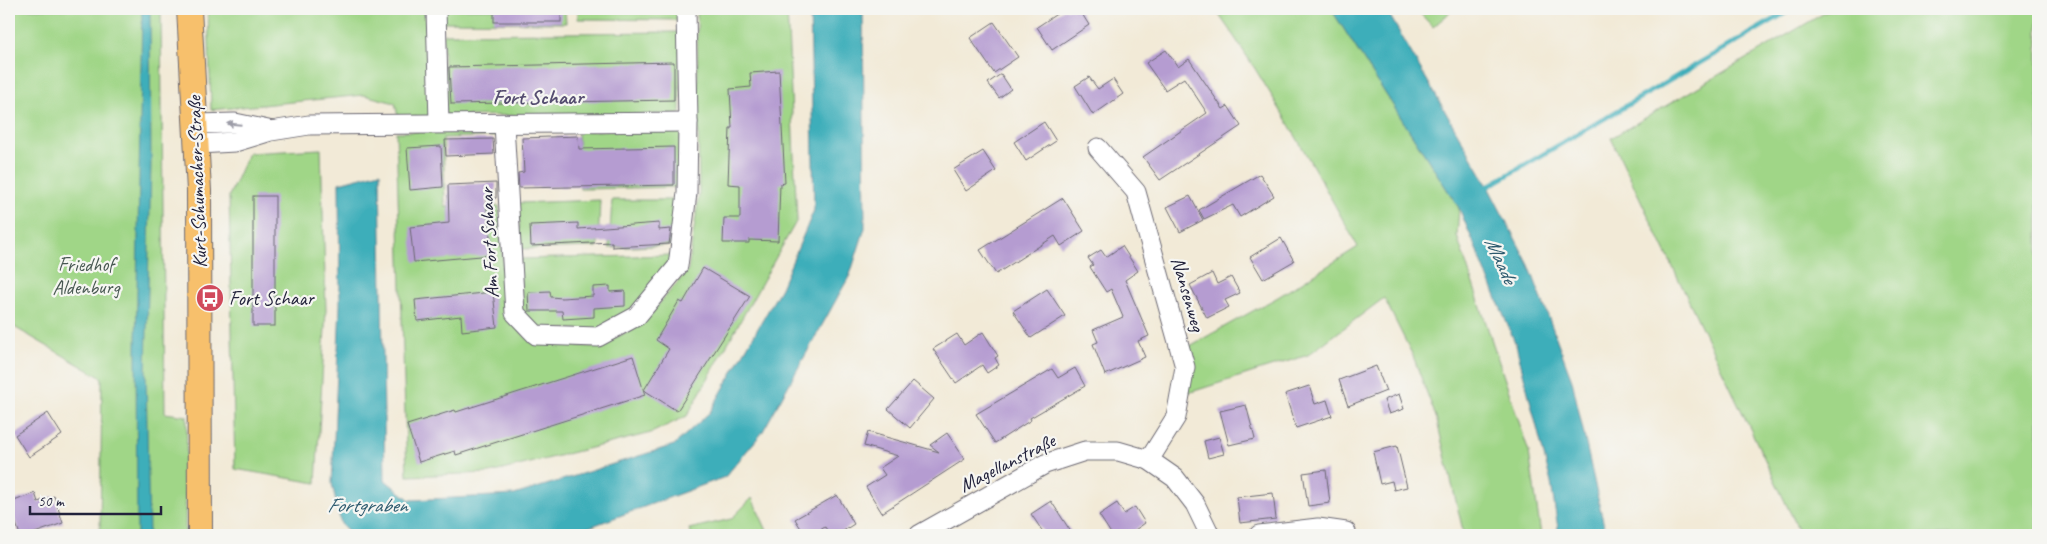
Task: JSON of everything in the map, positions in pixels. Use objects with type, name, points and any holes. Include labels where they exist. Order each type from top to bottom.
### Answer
[{"type":"main road","name":"Kurt-Schumacher-Straße","points":[[188,9],[197,134],[200,535]]},
{"type":"street","points":[[436,9],[439,123]]},
{"type":"street","name":"Am Fort Schaar","points":[[504,124],[515,313],[536,335],[598,337],[637,316],[678,266],[687,193],[686,9]]},
{"type":"street","points":[[197,134],[235,142],[271,131],[309,125],[688,122]]},
{"type":"street","name":"Nansenweg","points":[[1098,148],[1136,192],[1185,367],[1176,417],[1149,460]]},
{"type":"street","name":"Magellanstraße","points":[[919,535],[1045,464],[1085,451],[1118,451],[1149,460],[1175,478],[1195,504],[1210,535]]},
{"type":"street","points":[[1259,535],[1318,528],[1346,532]]},
{"type":"green space","name":"Friedhof Aldenburg","points":[[9,9],[161,9],[165,413],[187,416],[185,535],[100,535],[102,378],[9,324]]},
{"type":"green space","points":[[208,9],[425,9],[432,117],[398,117],[395,103],[364,95],[211,110]]},
{"type":"green space","points":[[443,9],[565,9],[566,23],[443,22]]},
{"type":"green space","points":[[578,9],[677,9],[680,20],[578,19]]},
{"type":"green space","points":[[697,9],[787,9],[797,220],[687,416],[651,433],[490,473],[407,476],[396,132],[499,130],[499,136],[443,138],[445,207],[499,206],[507,318],[532,343],[598,347],[642,324],[688,270],[699,195]]},
{"type":"green space","points":[[1215,9],[1331,9],[1459,208],[1457,236],[1529,452],[1541,535],[1464,535],[1436,417],[1413,356],[1384,298],[1308,355],[1188,393],[1188,347],[1278,297],[1358,247],[1272,96]]},
{"type":"green space","points":[[1416,9],[1454,9],[1433,27]]},
{"type":"green space","points":[[1831,9],[2038,9],[2038,535],[1801,535],[1611,138]]},
{"type":"green space","points":[[680,32],[680,114],[445,116],[443,34]]},
{"type":"green space","points":[[681,129],[680,187],[580,189],[578,131]]},
{"type":"green space","points":[[321,149],[326,310],[316,483],[235,469],[229,196],[248,153]]},
{"type":"green space","points":[[600,200],[598,247],[520,249],[519,203]]},
{"type":"green space","points":[[612,200],[680,200],[677,245],[609,248]]},
{"type":"green space","points":[[673,255],[672,264],[633,311],[597,330],[538,328],[522,311],[520,259]]},
{"type":"green space","points":[[752,498],[769,535],[691,535],[689,529],[731,519]]},
{"type":"water","points":[[142,9],[150,10],[151,164],[146,372],[149,535],[137,535],[136,348]]},
{"type":"water","name":"Fortgraben","points":[[810,9],[863,9],[865,228],[850,275],[762,433],[725,477],[568,535],[352,535],[341,524],[332,484],[340,305],[339,183],[380,172],[385,480],[410,500],[514,495],[674,445],[710,412],[781,288],[814,210]]},
{"type":"water","name":"Maade","points":[[1331,9],[1386,9],[1483,177],[1529,265],[1572,380],[1606,535],[1559,535],[1551,483],[1516,345],[1459,208]]},
{"type":"building","points":[[494,9],[561,9],[561,22],[494,22]]},
{"type":"building","points":[[1064,9],[1079,9],[1089,25],[1052,50],[1037,27]]},
{"type":"building","points":[[994,22],[1018,57],[994,73],[970,38]]},
{"type":"building","points":[[1166,50],[1178,67],[1189,59],[1223,109],[1228,106],[1241,126],[1160,180],[1143,157],[1207,113],[1184,78],[1165,90],[1146,63]]},
{"type":"building","points":[[674,62],[674,100],[451,104],[449,67]]},
{"type":"building","points":[[779,71],[785,183],[780,184],[778,241],[749,240],[749,243],[723,243],[724,218],[740,218],[740,185],[728,184],[730,128],[732,128],[730,89],[751,87],[750,73]]},
{"type":"building","points":[[1001,74],[1011,89],[999,98],[988,83]]},
{"type":"building","points":[[1089,77],[1098,89],[1113,79],[1123,94],[1093,115],[1075,86]]},
{"type":"building","points":[[1044,122],[1056,141],[1026,161],[1014,142]]},
{"type":"building","points":[[578,136],[579,149],[674,147],[674,185],[519,188],[518,173],[524,172],[522,138]]},
{"type":"building","points":[[493,139],[494,154],[446,156],[445,140]]},
{"type":"building","points":[[441,146],[443,187],[410,190],[407,148]]},
{"type":"building","points":[[983,151],[996,171],[966,191],[953,170]]},
{"type":"building","points":[[1260,174],[1274,196],[1240,217],[1233,205],[1204,219],[1199,210]]},
{"type":"building","points":[[496,183],[496,198],[486,199],[492,255],[414,262],[410,227],[449,223],[448,185]]},
{"type":"building","points":[[253,196],[275,196],[275,326],[253,326]]},
{"type":"building","points":[[1190,196],[1203,220],[1180,232],[1167,207]]},
{"type":"building","points":[[1063,198],[1084,231],[1061,246],[1055,236],[996,274],[980,250]]},
{"type":"building","points":[[578,223],[578,229],[659,223],[659,230],[671,229],[669,244],[612,247],[612,242],[531,246],[530,225]]},
{"type":"building","points":[[1281,238],[1294,261],[1263,279],[1250,257]]},
{"type":"building","points":[[1122,246],[1138,271],[1125,280],[1149,336],[1138,341],[1145,357],[1105,375],[1093,344],[1098,342],[1093,330],[1123,317],[1111,289],[1106,292],[1090,267],[1093,265],[1088,258],[1101,250],[1106,257]]},
{"type":"building","points":[[703,268],[750,296],[677,411],[644,390],[669,349],[656,340],[679,301],[683,303]]},
{"type":"building","points":[[1212,273],[1217,284],[1231,277],[1240,293],[1225,300],[1229,307],[1207,318],[1190,285]]},
{"type":"building","points":[[610,286],[610,292],[625,291],[625,306],[594,308],[594,317],[563,319],[562,311],[529,311],[528,292],[550,291],[551,297],[562,298],[593,296],[593,287]]},
{"type":"building","points":[[1047,289],[1065,316],[1031,338],[1013,311]]},
{"type":"building","points":[[493,292],[497,327],[462,331],[461,316],[417,321],[415,300]]},
{"type":"building","points":[[983,332],[998,356],[995,358],[999,365],[987,373],[982,365],[956,383],[933,349],[957,334],[964,345]]},
{"type":"building","points":[[633,356],[645,395],[456,455],[455,451],[419,462],[407,425],[455,410],[456,412]]},
{"type":"building","points":[[1376,366],[1386,391],[1348,406],[1339,380]]},
{"type":"building","points":[[1075,368],[1085,386],[1030,418],[1031,420],[995,443],[976,414],[1052,369],[1058,378]]},
{"type":"building","points":[[913,381],[934,399],[910,428],[888,409]]},
{"type":"building","points":[[1309,386],[1315,404],[1327,400],[1332,416],[1296,428],[1285,394]]},
{"type":"building","points":[[1399,394],[1404,409],[1389,414],[1384,400]]},
{"type":"building","points":[[1246,405],[1255,439],[1229,445],[1220,411]]},
{"type":"building","points":[[48,413],[62,435],[29,457],[15,435]]},
{"type":"building","points":[[868,432],[939,452],[930,445],[947,433],[965,459],[882,513],[866,487],[885,475],[880,468],[898,456],[864,446]]},
{"type":"building","points":[[1219,437],[1224,454],[1208,458],[1204,441]]},
{"type":"building","points":[[1397,446],[1407,487],[1394,490],[1392,481],[1380,484],[1373,452]]},
{"type":"building","points":[[1326,470],[1330,503],[1308,506],[1303,473]]},
{"type":"building","points":[[35,493],[38,502],[54,496],[63,523],[29,535],[20,535],[9,503]]},
{"type":"building","points":[[1273,493],[1276,519],[1240,523],[1237,497]]},
{"type":"building","points":[[837,495],[854,524],[837,535],[830,535],[825,527],[812,535],[805,535],[795,519]]},
{"type":"building","points":[[1051,501],[1073,535],[1045,535],[1031,514]]},
{"type":"building","points":[[1117,503],[1124,514],[1135,507],[1145,523],[1135,530],[1138,535],[1112,535],[1099,515]]},
{"type":"waterway","points":[[1482,190],[1792,9]]},
{"type":"place","name":"Fort Schaar","points":[[210,298]]},
{"type":"district","name":"Fort Schaar","points":[[538,97]]}]
